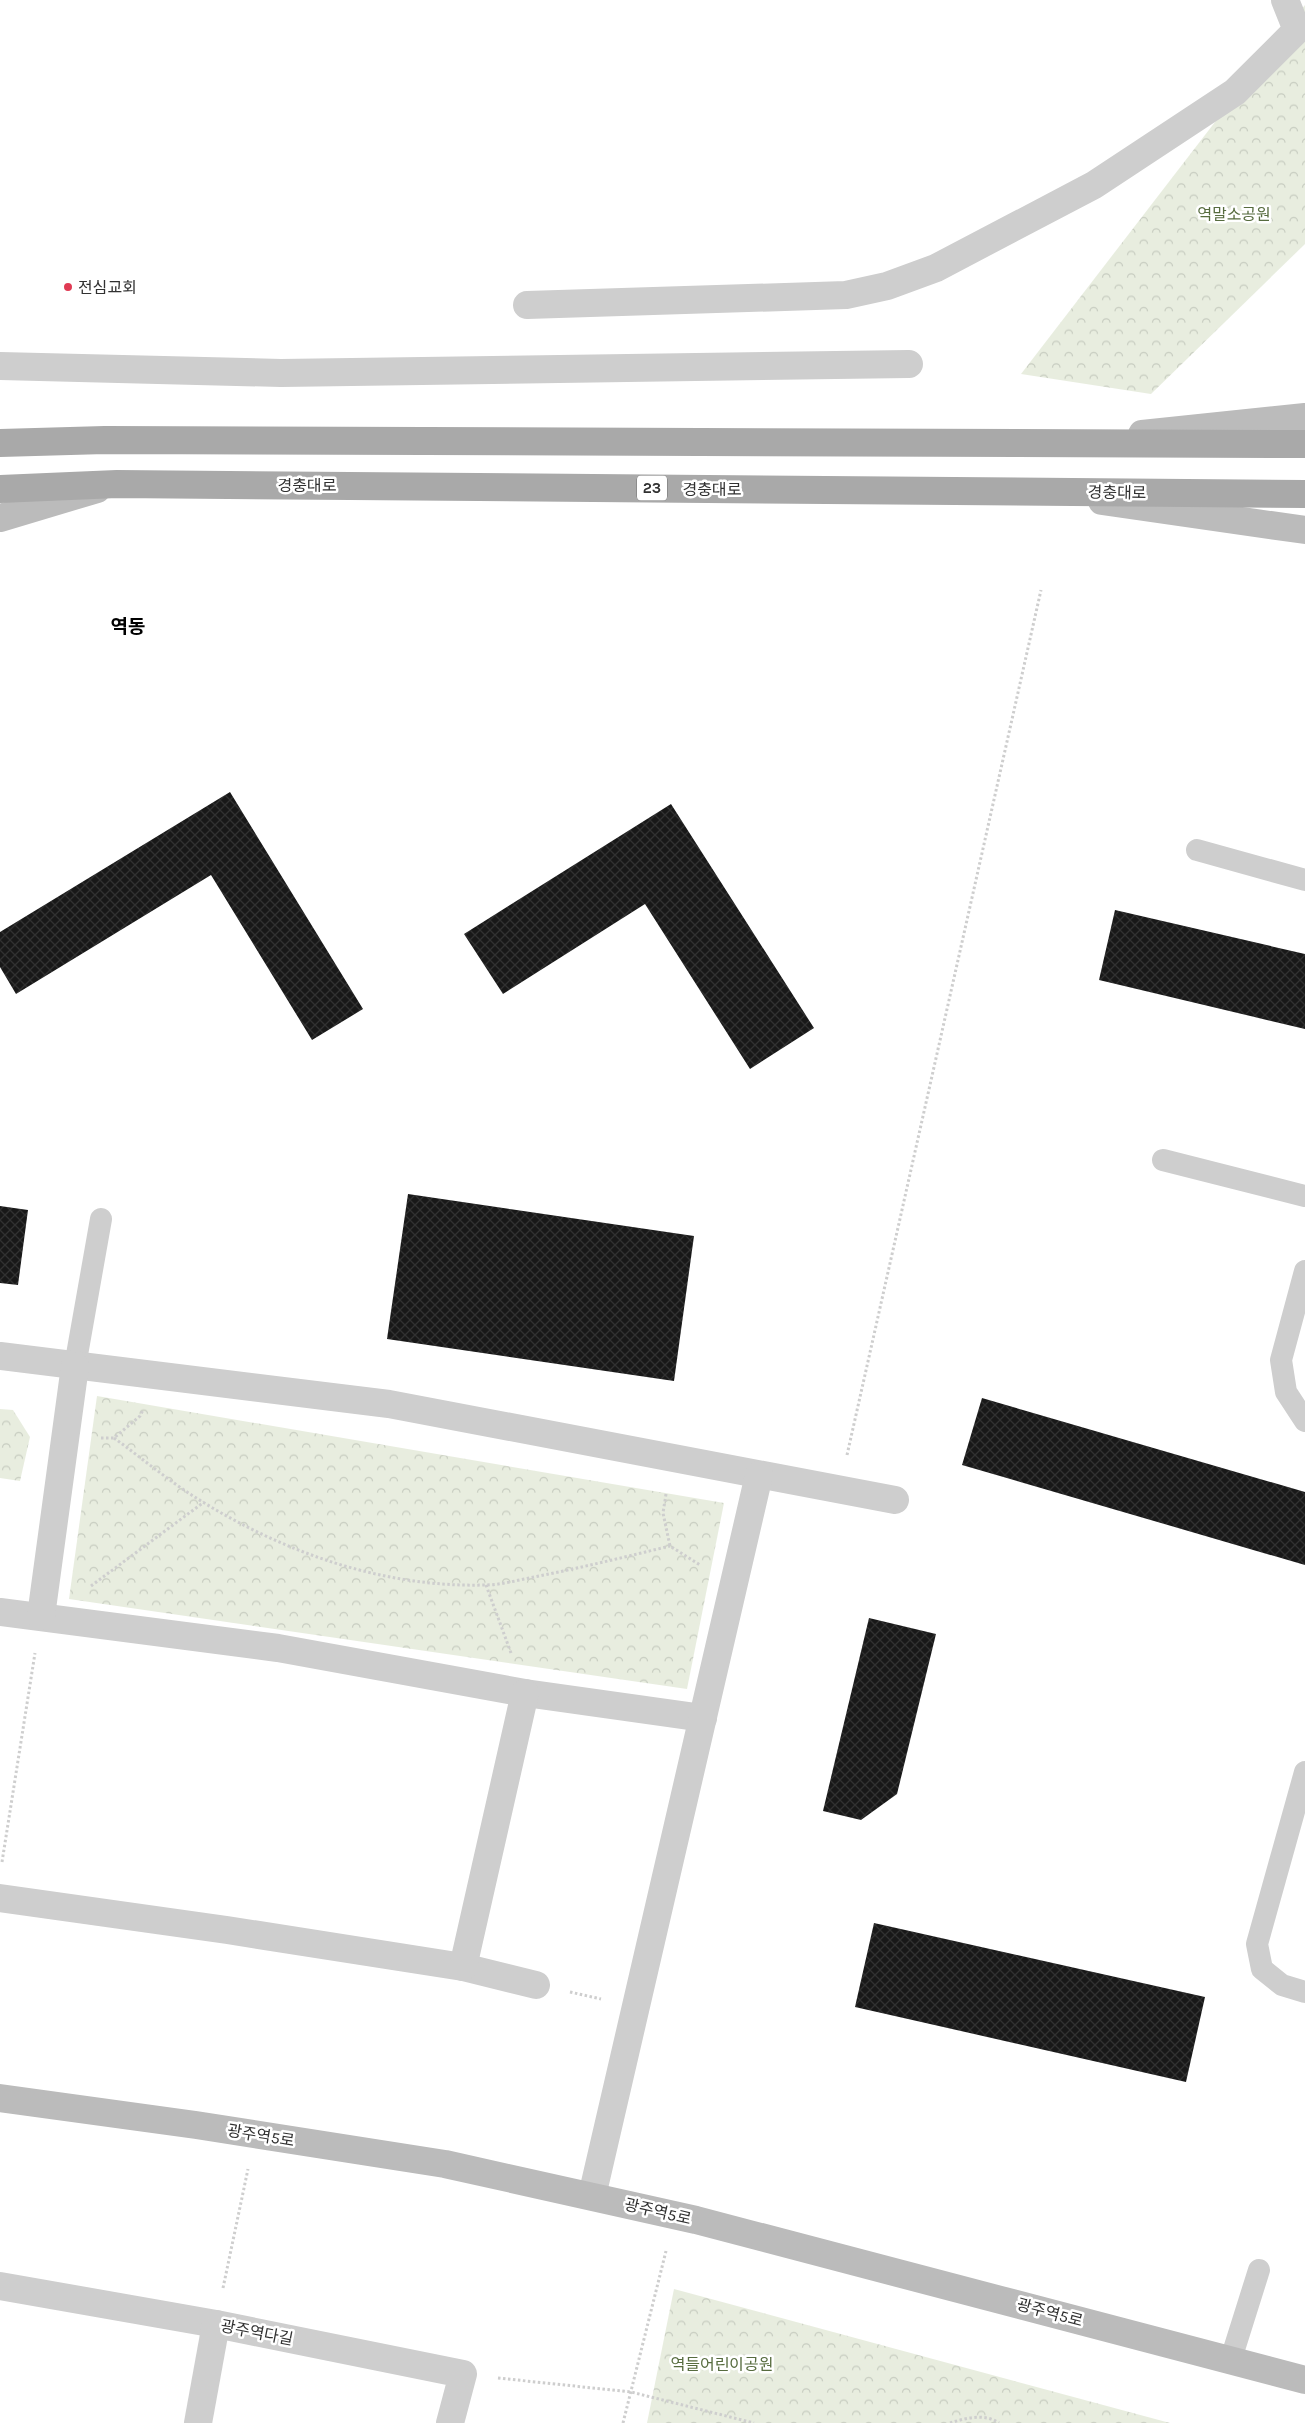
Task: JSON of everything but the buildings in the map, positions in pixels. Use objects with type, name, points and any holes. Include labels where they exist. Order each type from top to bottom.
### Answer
[{"type":"main road","points":[[0,443],[105,440],[1305,444]]},
{"type":"main road","name":"경충대로","points":[[0,488],[116,484],[1305,494]]},
{"type":"street","points":[[527,306],[846,295],[887,286],[936,268],[1094,185],[1235,92],[1297,30],[1285,0]]},
{"type":"street","points":[[0,366],[281,373],[909,364]]},
{"type":"street","points":[[1049,443],[1305,417]]},
{"type":"street","points":[[0,518],[116,484]]},
{"type":"street","points":[[1033,492],[1305,530]]},
{"type":"street","points":[[0,1356],[389,1404],[895,1500]]},
{"type":"street","points":[[41,1616],[75,1366]]},
{"type":"street","points":[[592,2196],[759,1475]]},
{"type":"street","points":[[0,1612],[278,1648],[525,1693],[703,1718]]},
{"type":"street","points":[[464,1967],[525,1693]]},
{"type":"street","points":[[0,1898],[227,1930],[464,1967],[536,1984]]},
{"type":"street","name":"광주역5로","points":[[0,2098],[255,2134],[445,2164],[675,2215],[1305,2380]]},
{"type":"street","name":"광주역다길","points":[[0,2286],[216,2324],[463,2374]]},
{"type":"street","points":[[198,2423],[216,2324]]},
{"type":"street","points":[[450,2423],[463,2374]]},
{"type":"lane","points":[[1197,850],[1305,880]]},
{"type":"lane","points":[[1163,1160],[1305,1196]]},
{"type":"lane","points":[[75,1366],[101,1219]]},
{"type":"lane","points":[[1305,1271],[1281,1360],[1286,1392],[1305,1421]]},
{"type":"lane","points":[[1305,1772],[1258,1944],[1262,1969],[1282,1986],[1305,1992]]},
{"type":"lane","points":[[1230,2359],[1259,2270]]},
{"type":"path","points":[[839,1489],[1040,590]]},
{"type":"path","points":[[65,1440],[114,1438],[140,1416],[161,1376]]},
{"type":"path","points":[[114,1438],[190,1494],[244,1525],[299,1552],[354,1568],[418,1581],[486,1585],[585,1568],[670,1546],[734,1583]]},
{"type":"path","points":[[670,1546],[663,1513],[671,1458]]},
{"type":"path","points":[[91,1586],[204,1502]]},
{"type":"path","points":[[486,1585],[525,1693]]},
{"type":"path","points":[[2,1867],[41,1616]]},
{"type":"path","points":[[536,1984],[636,2007]]},
{"type":"path","points":[[216,2324],[255,2134]]},
{"type":"path","points":[[623,2423],[675,2215]]},
{"type":"path","points":[[463,2374],[631,2392],[754,2423]]},
{"type":"path","points":[[950,2423],[970,2417],[992,2418],[999,2423]]},
{"type":"green space","name":"역말소공원","points":[[1305,5],[1305,244],[1151,394],[1021,374]]},
{"type":"green space","points":[[97,1396],[724,1503],[687,1689],[69,1599]]},
{"type":"green space","points":[[0,1409],[13,1410],[30,1437],[20,1481],[0,1478]]},
{"type":"green space","name":"역들어린이공원","points":[[674,2289],[1170,2423],[647,2423]]},
{"type":"place","name":"전심교회","points":[[68,287]]},
{"type":"district","name":"역동","points":[[128,626]]}]
